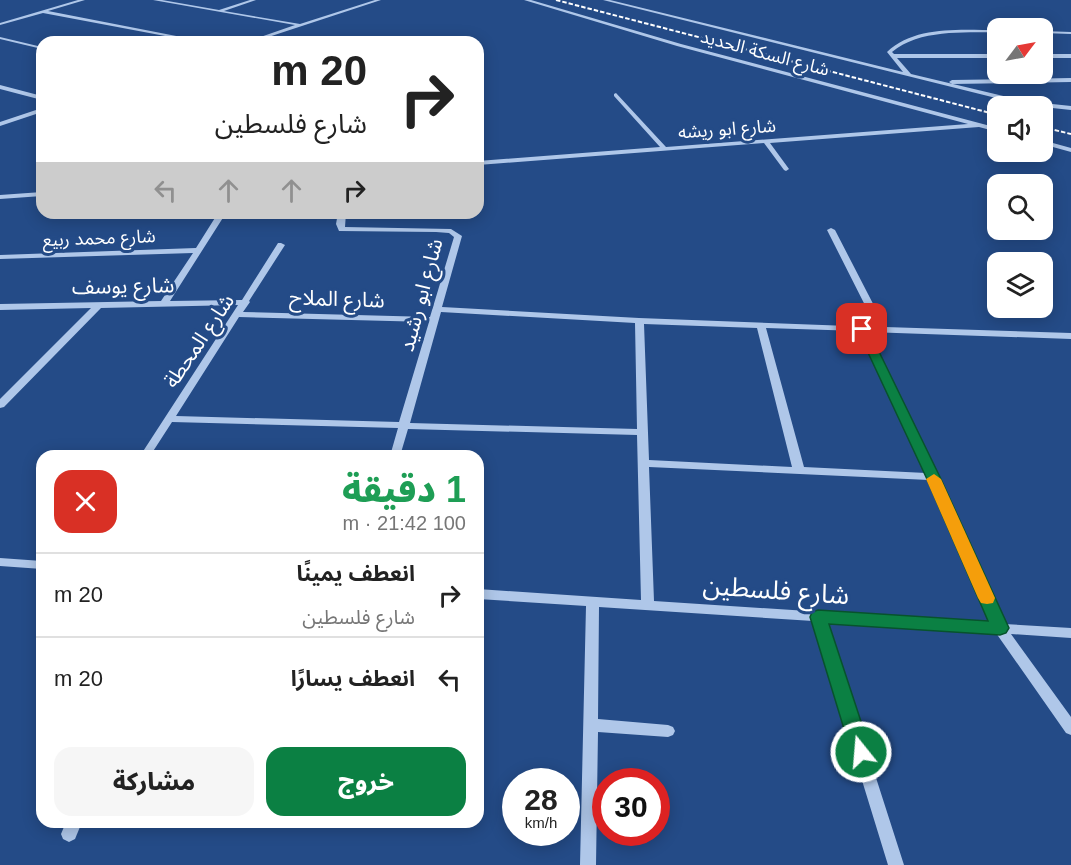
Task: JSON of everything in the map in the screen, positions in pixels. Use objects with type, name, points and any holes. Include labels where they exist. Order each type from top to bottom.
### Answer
[{"type":"street","points":[[0,24],[83,0]]},
{"type":"street","points":[[155,0],[300,25]]},
{"type":"street","points":[[169,2],[177,0]]},
{"type":"street","points":[[218,11],[254,0]]},
{"type":"street","points":[[266,36],[379,0]]},
{"type":"street","name":"شارع السكة الحديد","points":[[526,0],[679,45],[987,127]]},
{"type":"street","name":"شارع السكة الحديد","points":[[605,0],[1023,103],[1071,108]]},
{"type":"street","points":[[44,12],[173,36]]},
{"type":"street","points":[[0,17],[17,20]]},
{"type":"street","points":[[910,76],[891,56],[889,52],[894,46],[920,36],[987,32]]},
{"type":"street","points":[[1053,32],[1071,33]]},
{"type":"street","points":[[0,38],[36,47]]},
{"type":"street","points":[[891,56],[987,56]]},
{"type":"street","points":[[1053,56],[1071,56]]},
{"type":"street","points":[[934,82],[1071,80]]},
{"type":"street","points":[[0,87],[36,96]]},
{"type":"street","points":[[616,95],[665,149]]},
{"type":"street","points":[[0,124],[36,112]]},
{"type":"street","name":"شارع ابو ريشه","points":[[484,163],[978,125]]},
{"type":"street","points":[[766,141],[786,169]]},
{"type":"street","points":[[1053,145],[1071,150]]},
{"type":"street","points":[[0,197],[36,195]]},
{"type":"street","points":[[164,303],[218,219]]},
{"type":"street","name":"شارع ابو رشيد","points":[[341,219],[342,228],[451,231],[458,236],[397,450]]},
{"type":"street","points":[[831,230],[882,329]]},
{"type":"street","name":"شارع المحطة","points":[[149,450],[281,245]]},
{"type":"street","name":"شارع محمد ربيع","points":[[0,257],[199,250]]},
{"type":"street","name":"شارع يوسف","points":[[0,307],[246,302]]},
{"type":"street","points":[[0,405],[99,305]]},
{"type":"street","points":[[437,309],[639,321],[1071,336]]},
{"type":"street","name":"شارع الملاح","points":[[238,314],[434,320]]},
{"type":"street","points":[[639,321],[648,605]]},
{"type":"street","points":[[760,325],[799,471]]},
{"type":"street","points":[[862,329],[933,477],[1000,628],[1071,729]]},
{"type":"street","points":[[168,418],[641,432]]},
{"type":"street","points":[[643,463],[933,477]]},
{"type":"street","points":[[0,562],[36,565]]},
{"type":"street","name":"شارع فلسطين","points":[[484,594],[1071,633]]},
{"type":"street","points":[[588,865],[593,601]]},
{"type":"street","points":[[818,617],[896,865]]},
{"type":"street","points":[[590,725],[668,731]]},
{"type":"railway","points":[[556,0],[987,112]]},
{"type":"railway","points":[[1053,130],[1071,134]]},
{"type":"slow traffic","points":[[934,479],[987,598]]},
{"type":"route","points":[[861,752],[818,617],[1000,628],[933,477],[862,329]]}]
